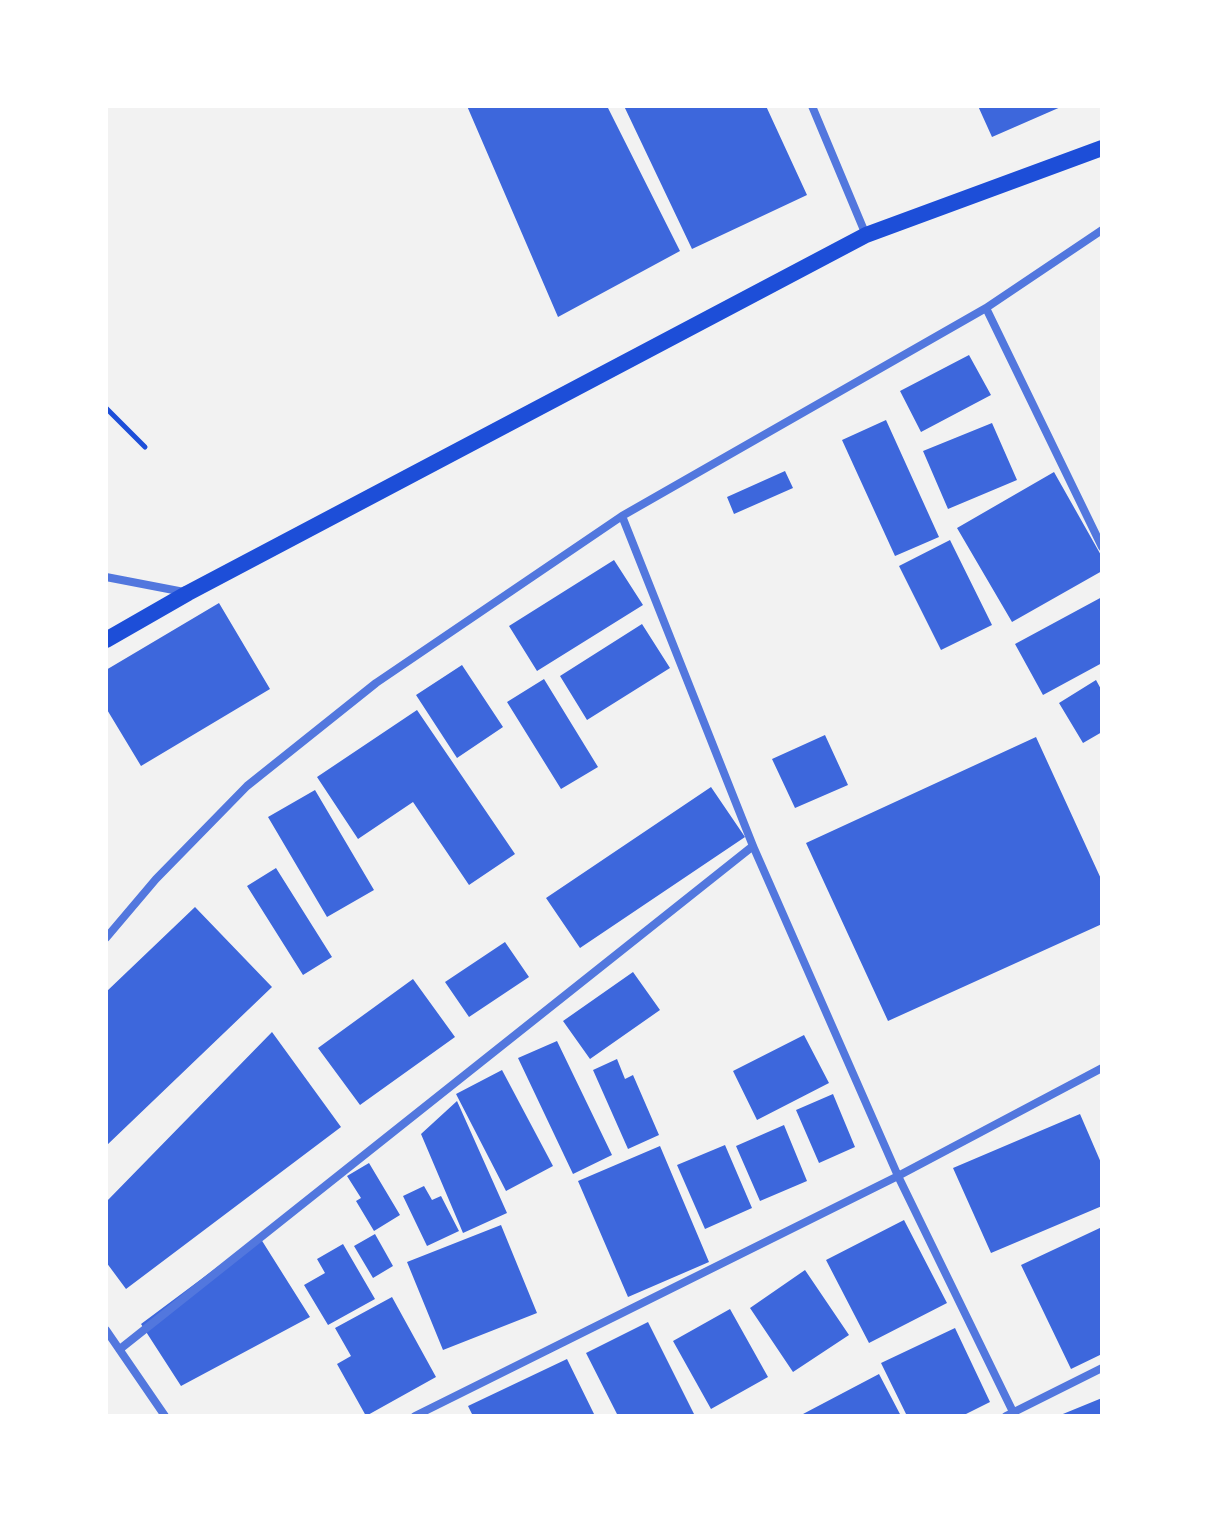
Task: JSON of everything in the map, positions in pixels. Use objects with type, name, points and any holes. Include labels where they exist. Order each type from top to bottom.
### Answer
[{"type":"main road","points":[[106,640],[188,593],[866,235],[1102,148]]},
{"type":"street","points":[[812,106],[866,235]]},
{"type":"street","points":[[106,938],[156,879],[247,786],[376,683],[622,516],[986,308],[1102,230]]},
{"type":"street","points":[[986,308],[1102,547]]},
{"type":"street","points":[[622,516],[753,846],[898,1176],[1011,1415],[1102,1368]]},
{"type":"street","points":[[106,577],[188,593]]},
{"type":"street","points":[[120,1349],[753,846]]},
{"type":"street","points":[[415,1416],[898,1176],[1102,1068]]},
{"type":"street","points":[[106,1330],[165,1416]]},
{"type":"path","points":[[106,408],[145,447]]},
{"type":"building","points":[[467,106],[607,106],[680,251],[558,317]]},
{"type":"building","points":[[624,106],[766,106],[807,195],[692,249]]},
{"type":"building","points":[[978,106],[1063,106],[992,137]]},
{"type":"building","points":[[969,355],[991,395],[921,432],[900,391]]},
{"type":"building","points":[[886,420],[939,537],[895,556],[842,440]]},
{"type":"building","points":[[992,423],[1017,480],[948,509],[923,451]]},
{"type":"building","points":[[785,471],[793,488],[734,514],[727,497]]},
{"type":"building","points":[[1054,472],[1102,557],[1102,571],[1012,622],[957,528]]},
{"type":"building","points":[[950,540],[992,625],[941,650],[899,566]]},
{"type":"building","points":[[614,560],[643,605],[537,671],[509,626]]},
{"type":"building","points":[[1102,597],[1102,663],[1043,695],[1015,644]]},
{"type":"building","points":[[219,603],[270,689],[141,766],[106,708],[106,670]]},
{"type":"building","points":[[642,624],[670,668],[587,720],[560,676]]},
{"type":"building","points":[[462,665],[503,727],[457,758],[416,695]]},
{"type":"building","points":[[544,679],[598,767],[561,789],[507,702]]},
{"type":"building","points":[[1096,680],[1102,691],[1102,732],[1083,743],[1059,703]]},
{"type":"building","points":[[417,710],[515,854],[469,885],[413,802],[358,839],[317,777]]},
{"type":"building","points":[[825,735],[848,785],[795,808],[772,759]]},
{"type":"building","points":[[1036,737],[1102,881],[1102,924],[888,1021],[806,843]]},
{"type":"building","points":[[711,787],[745,837],[580,948],[546,898]]},
{"type":"building","points":[[315,790],[374,890],[327,917],[268,817]]},
{"type":"building","points":[[276,868],[332,957],[303,975],[247,886]]},
{"type":"building","points":[[195,907],[272,987],[106,1146],[106,992]]},
{"type":"building","points":[[505,942],[529,977],[469,1017],[445,982]]},
{"type":"building","points":[[633,972],[660,1010],[590,1059],[563,1021]]},
{"type":"building","points":[[413,979],[455,1037],[360,1105],[318,1048]]},
{"type":"building","points":[[272,1032],[341,1127],[126,1289],[106,1262],[106,1202]]},
{"type":"building","points":[[804,1035],[829,1083],[757,1120],[733,1071]]},
{"type":"building","points":[[557,1041],[612,1155],[573,1174],[518,1058]]},
{"type":"building","points":[[617,1059],[625,1079],[633,1075],[659,1135],[628,1149],[593,1070]]},
{"type":"building","points":[[502,1070],[553,1166],[506,1191],[456,1094]]},
{"type":"building","points":[[833,1094],[855,1147],[819,1163],[796,1110]]},
{"type":"building","points":[[457,1101],[507,1213],[463,1233],[421,1134]]},
{"type":"building","points":[[1080,1114],[1102,1165],[1102,1206],[991,1253],[953,1168]]},
{"type":"building","points":[[784,1125],[807,1181],[760,1201],[736,1146]]},
{"type":"building","points":[[725,1145],[752,1208],[705,1229],[677,1165]]},
{"type":"building","points":[[660,1146],[709,1262],[628,1297],[578,1181]]},
{"type":"building","points":[[369,1163],[400,1215],[374,1231],[356,1201],[361,1198],[347,1176]]},
{"type":"building","points":[[424,1186],[432,1200],[441,1196],[459,1231],[427,1246],[403,1196]]},
{"type":"building","points":[[904,1220],[947,1303],[869,1343],[826,1260]]},
{"type":"building","points":[[501,1225],[537,1313],[443,1350],[407,1262]]},
{"type":"building","points":[[1102,1227],[1102,1354],[1071,1369],[1021,1265]]},
{"type":"building","points":[[375,1234],[393,1266],[373,1278],[354,1246]]},
{"type":"building","points":[[259,1236],[310,1317],[181,1386],[141,1324]]},
{"type":"building","points":[[343,1244],[375,1299],[328,1325],[304,1285],[325,1273],[317,1259]]},
{"type":"building","points":[[805,1270],[849,1335],[793,1372],[750,1308]]},
{"type":"building","points":[[392,1297],[436,1377],[366,1416],[337,1364],[351,1356],[335,1328]]},
{"type":"building","points":[[730,1309],[768,1377],[711,1409],[673,1341]]},
{"type":"building","points":[[648,1322],[695,1416],[618,1416],[586,1353]]},
{"type":"building","points":[[955,1328],[990,1402],[962,1416],[907,1416],[881,1363]]},
{"type":"building","points":[[567,1359],[595,1416],[473,1416],[468,1406]]},
{"type":"building","points":[[879,1374],[901,1416],[804,1416],[803,1414]]},
{"type":"building","points":[[1102,1398],[1102,1416],[1058,1416]]}]
